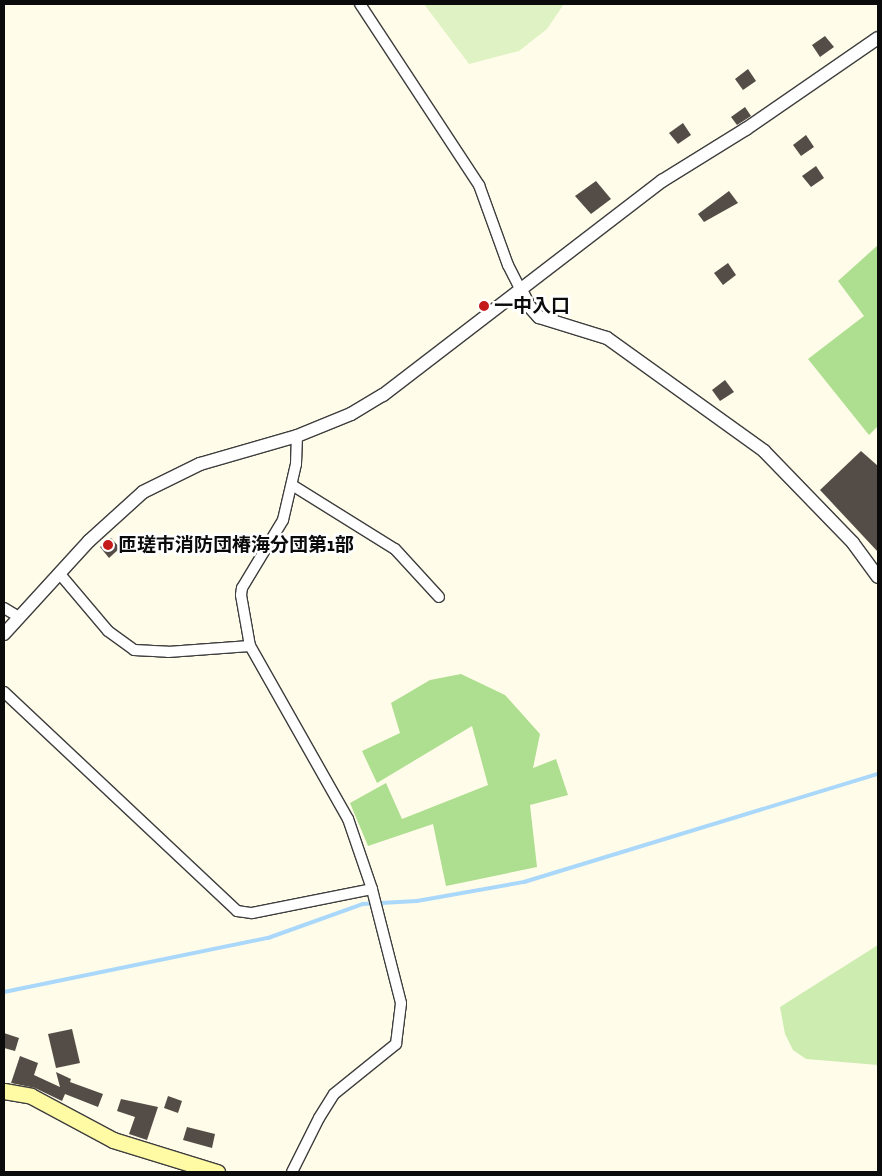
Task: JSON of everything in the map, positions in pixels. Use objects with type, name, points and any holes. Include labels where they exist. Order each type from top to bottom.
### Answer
[{"type":"main road","points":[[4,1091],[31,1096],[114,1140],[217,1172]]},
{"type":"street","points":[[360,4],[479,185],[508,265],[528,306],[539,317],[607,338],[764,451],[854,543],[878,577]]},
{"type":"street","points":[[4,634],[59,573],[114,517],[142,492],[170,477],[244,449],[297,436],[351,414],[383,395],[662,181],[746,129],[878,38]]},
{"type":"street","points":[[292,1172],[318,1118],[334,1094],[396,1044],[400,992],[372,889],[348,819],[326,776],[250,646],[242,588],[283,520],[292,486],[297,436]]},
{"type":"street","points":[[292,486],[395,549],[439,597]]},
{"type":"street","points":[[59,573],[108,631],[134,650],[168,652],[250,646]]},
{"type":"street","points":[[4,608],[19,617]]},
{"type":"street","points":[[4,692],[237,911],[252,913],[372,889]]},
{"type":"green space","points":[[424,4],[564,4],[547,29],[519,51],[469,64]]},
{"type":"green space","points":[[878,245],[878,426],[869,435],[808,359],[864,316],[838,281]]},
{"type":"green space","points":[[461,674],[505,695],[540,734],[533,768],[556,759],[568,795],[530,805],[537,867],[446,886],[433,824],[368,846],[350,803],[386,783],[402,819],[488,785],[472,726],[377,783],[362,751],[400,733],[391,703],[430,680]]},
{"type":"green space","points":[[878,945],[878,1065],[806,1059],[793,1050],[785,1034],[780,1007]]},
{"type":"building","points":[[825,36],[834,47],[820,57],[812,45]]},
{"type":"building","points":[[748,69],[756,81],[743,90],[735,79]]},
{"type":"building","points":[[745,107],[751,116],[737,125],[731,117]]},
{"type":"building","points":[[683,123],[691,135],[678,144],[669,133]]},
{"type":"building","points":[[806,135],[814,147],[801,156],[793,145]]},
{"type":"building","points":[[816,166],[824,178],[811,187],[802,176]]},
{"type":"building","points":[[596,181],[611,199],[591,214],[575,196]]},
{"type":"building","points":[[729,191],[738,203],[704,222],[698,214]]},
{"type":"building","points":[[728,263],[736,275],[723,285],[714,273]]},
{"type":"building","points":[[725,380],[734,392],[720,401],[712,390]]},
{"type":"building","points":[[861,451],[878,466],[878,552],[820,490]]},
{"type":"building","points":[[111,538],[120,548],[109,558],[100,547]]},
{"type":"building","points":[[72,1029],[80,1063],[56,1068],[48,1034]]},
{"type":"building","points":[[4,1033],[19,1038],[15,1051],[4,1048]]},
{"type":"building","points":[[20,1056],[38,1063],[34,1075],[60,1087],[56,1072],[71,1079],[70,1082],[103,1094],[98,1107],[65,1094],[62,1101],[35,1088],[11,1083]]},
{"type":"building","points":[[168,1096],[182,1101],[178,1113],[164,1108]]},
{"type":"building","points":[[121,1099],[158,1107],[147,1140],[129,1134],[135,1117],[117,1111]]},
{"type":"building","points":[[187,1127],[215,1134],[212,1148],[183,1140]]},
{"type":"waterway","points":[[4,992],[268,938],[363,904],[417,901],[524,882],[878,774]]},
{"type":"place","name":"一中入口","points":[[484,306]]},
{"type":"place","name":"匝瑳市消防団椿海分団第1部","points":[[108,545]]}]
